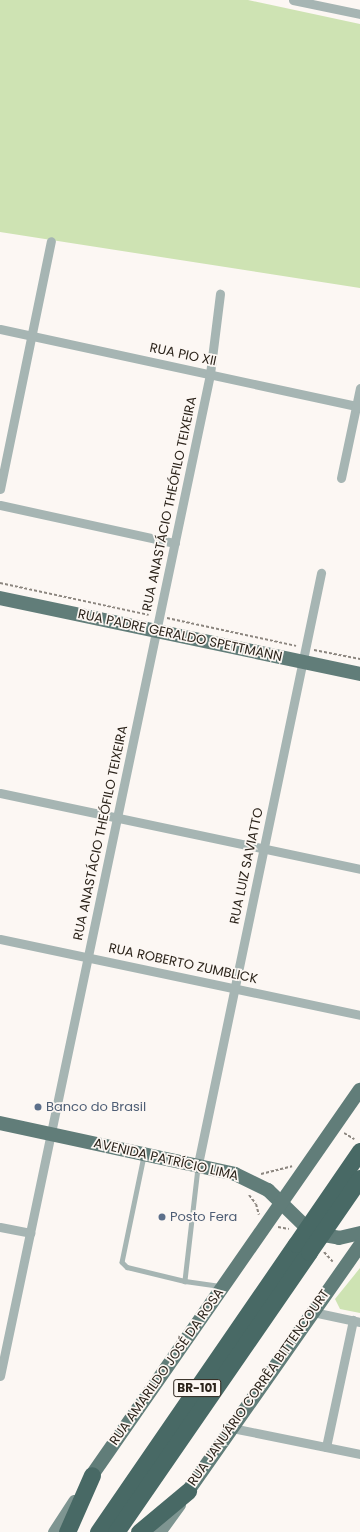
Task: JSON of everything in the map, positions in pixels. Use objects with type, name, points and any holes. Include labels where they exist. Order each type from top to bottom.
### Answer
[{"type":"highway","name":"BR-101","points":[[116,1532],[302,1248],[360,1151]]},
{"type":"highway","name":"BR-101","points":[[98,1532],[302,1248],[360,1178]]},
{"type":"highway","points":[[67,1532],[92,1475]]},
{"type":"highway","points":[[139,1532],[188,1491]]},
{"type":"main road","name":"RUA PADRE GERALDO SPETTMANN","points":[[0,598],[360,674]]},
{"type":"main road","name":"RUA AMARILDO JOSÉ DA ROSA","points":[[54,1532],[222,1287],[360,1090]]},
{"type":"main road","name":"AVENIDA PATRÍCIO LIMA","points":[[0,1123],[198,1164],[244,1177],[281,1202],[312,1233],[340,1238],[360,1233]]},
{"type":"main road","points":[[244,1177],[265,1199],[269,1220]]},
{"type":"main road","name":"RUA JANUÁRIO CORRÊA BITTENCOURT","points":[[159,1532],[360,1245]]},
{"type":"street","points":[[293,0],[360,14]]},
{"type":"street","points":[[0,489],[51,240]]},
{"type":"street","name":"RUA ANASTÁCIO THEÓFILO TEIXEIRA","points":[[0,1376],[210,374],[220,294]]},
{"type":"street","name":"RUA PIO XII","points":[[0,329],[358,406]]},
{"type":"street","points":[[341,478],[358,406],[360,388]]},
{"type":"street","points":[[0,505],[175,543]]},
{"type":"street","name":"RUA LUIZ SAVIATTO","points":[[198,1164],[321,573]]},
{"type":"street","points":[[0,793],[360,869]]},
{"type":"street","name":"RUA ROBERTO ZUMBLICK","points":[[0,939],[360,1014]]},
{"type":"street","points":[[0,1227],[30,1233]]},
{"type":"street","points":[[313,1312],[356,1321],[326,1447]]},
{"type":"street","points":[[232,1428],[360,1454]]},
{"type":"lane","points":[[145,1154],[122,1262],[127,1267],[185,1281],[222,1287]]},
{"type":"lane","points":[[185,1281],[198,1164]]},
{"type":"path","points":[[0,583],[360,659]]},
{"type":"path","points":[[334,1128],[360,1142]]},
{"type":"path","points":[[244,1177],[312,1159]]},
{"type":"green space","points":[[0,0],[248,0],[360,24],[360,288],[0,232]]},
{"type":"green space","points":[[360,1268],[360,1313],[340,1309],[335,1299]]},
{"type":"place","name":"Banco do Brasil","points":[[38,1107]]},
{"type":"place","name":"Posto Fera","points":[[162,1217]]}]
